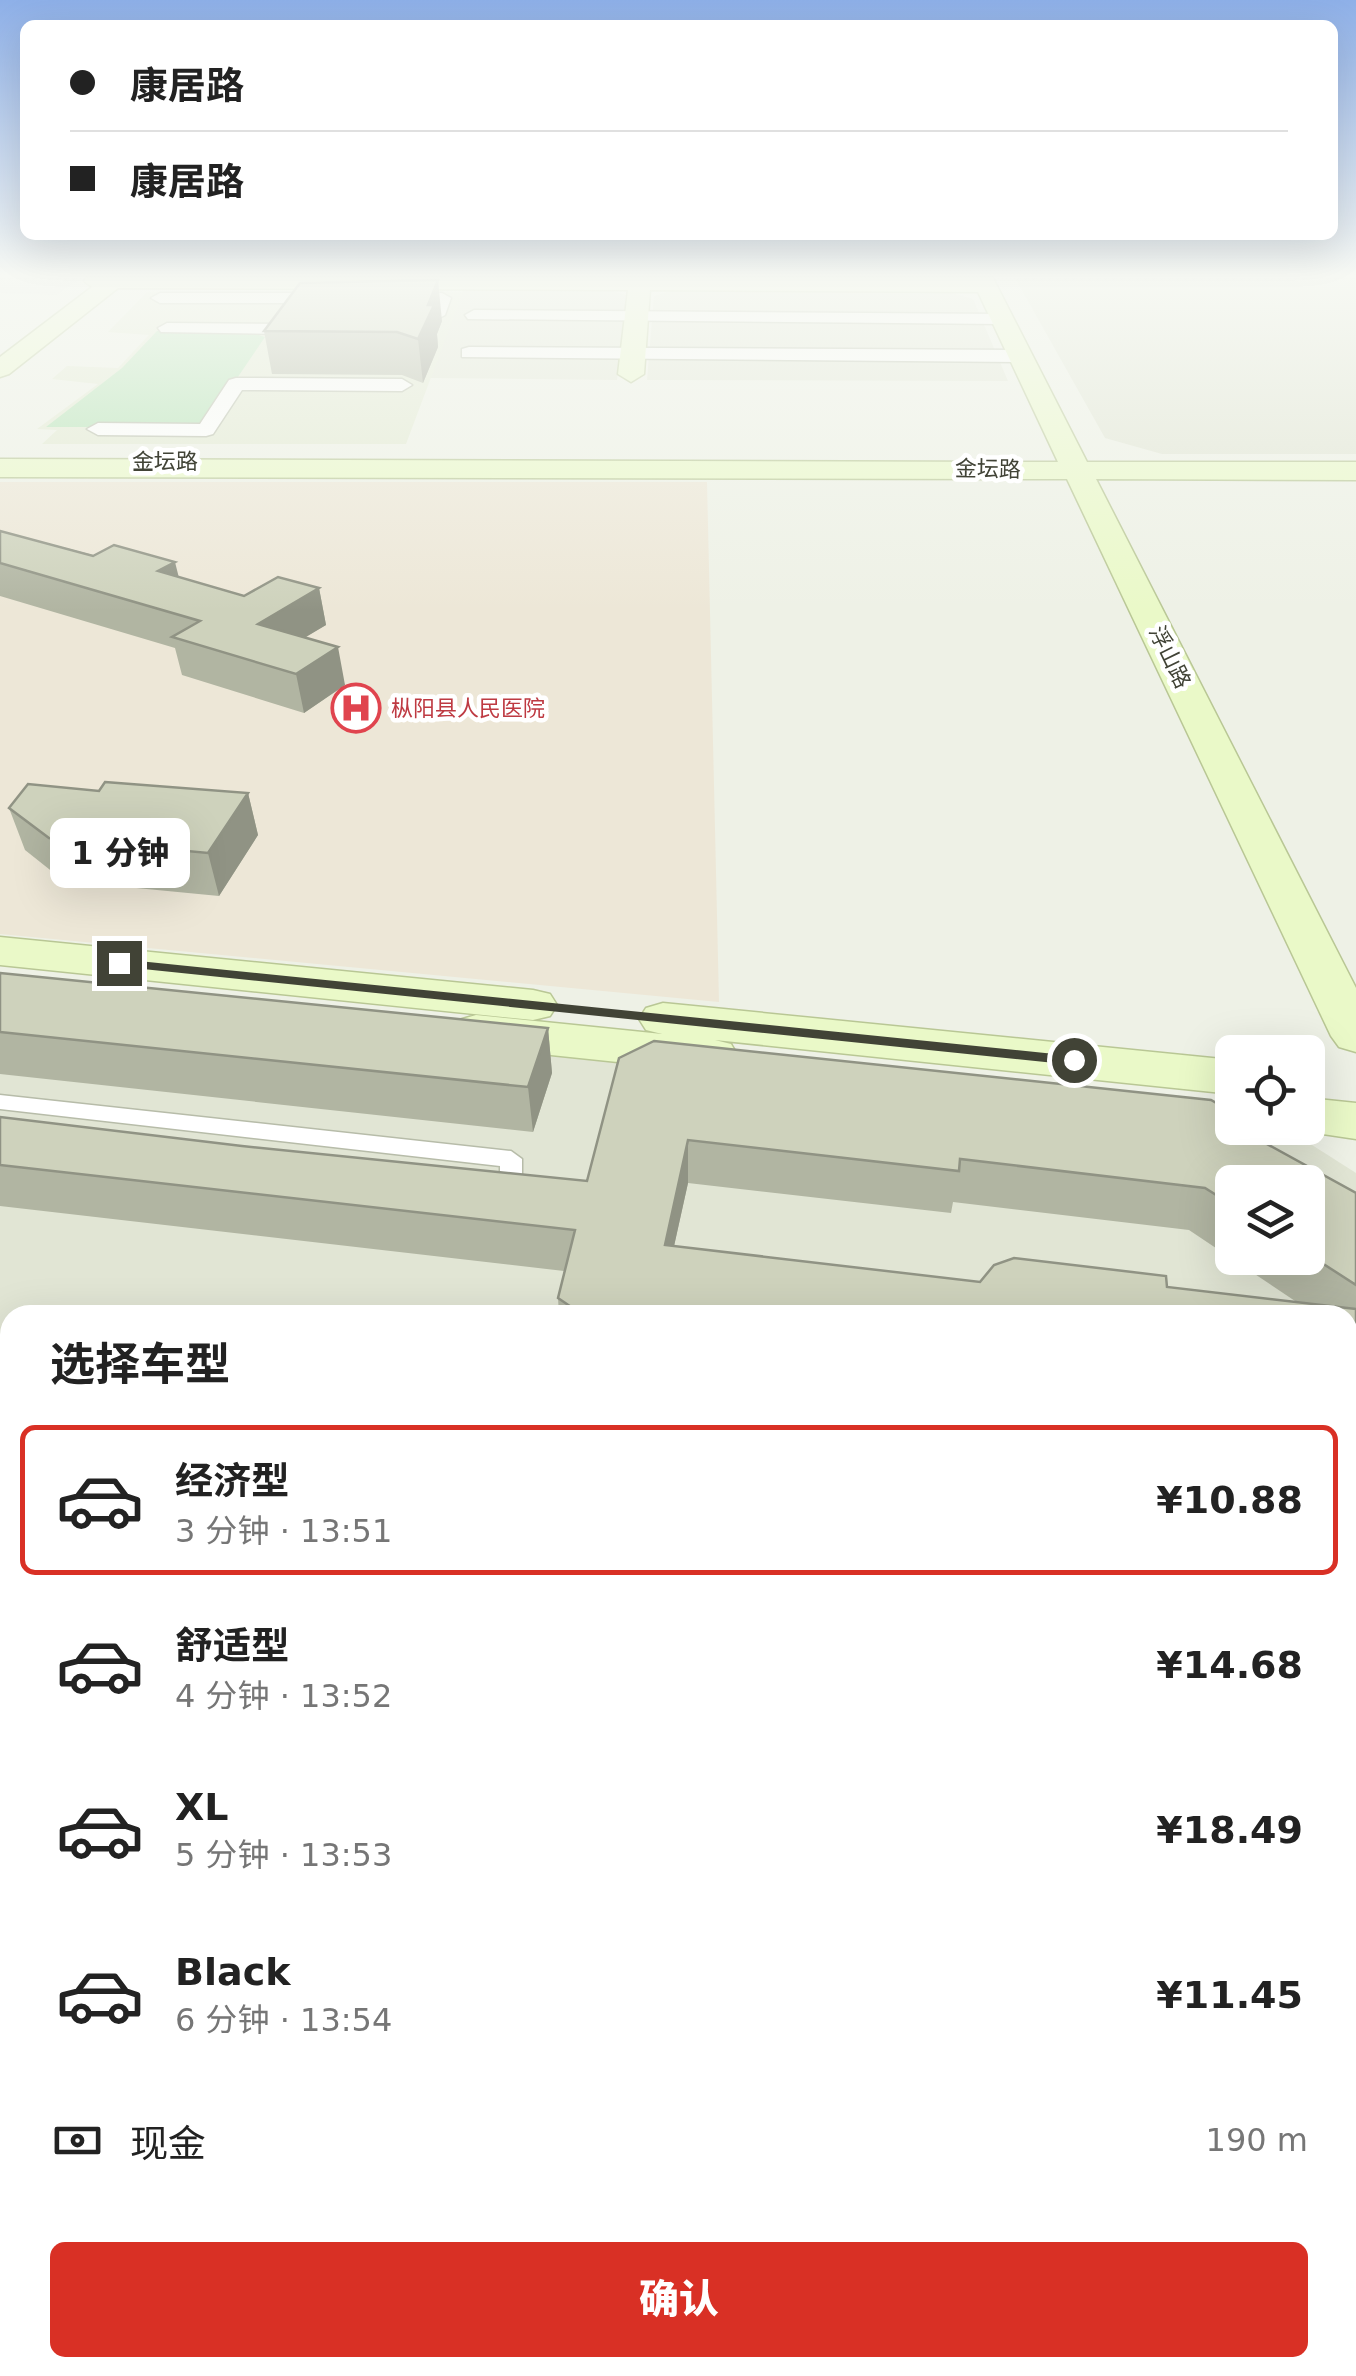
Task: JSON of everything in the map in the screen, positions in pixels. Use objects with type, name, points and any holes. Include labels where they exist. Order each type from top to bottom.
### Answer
[{"type":"main road","name":"浮山路","points":[[1042,389],[1088,466],[1356,1036]]},
{"type":"main road","name":"浮山路","points":[[1047,389],[1356,955]]},
{"type":"main road","name":"金坛路","points":[[0,460],[898,464],[1356,471]]},
{"type":"main road","name":"金坛路","points":[[1088,466],[1356,463]]},
{"type":"main road","name":"金坛路","points":[[0,468],[621,464]]},
{"type":"main road","points":[[0,951],[1215,1075]]},
{"type":"main road","points":[[0,983],[1215,1107]]},
{"type":"main road","points":[[1325,1086],[1356,1089]]},
{"type":"main road","points":[[1325,1118],[1356,1122]]},
{"type":"street","points":[[98,430],[206,430],[233,389]]},
{"type":"street","points":[[153,461],[180,430]]},
{"type":"lane","points":[[0,1102],[511,1159],[511,1186],[472,1182]]},
{"type":"lane","points":[[51,1136],[68,1110]]},
{"type":"lane","points":[[191,1151],[206,1124]]},
{"type":"lane","points":[[356,1170],[366,1142]]},
{"type":"shaded area","points":[[91,389],[427,389],[406,444],[42,444],[57,430],[37,429]]},
{"type":"shaded area","points":[[1077,389],[1356,389],[1356,454],[1162,454],[1105,438]]},
{"type":"shaded area","name":"枞阳县人民医院","points":[[0,482],[707,482],[719,1002],[0,934]]},
{"type":"shaded area","points":[[0,1000],[1215,1123],[1215,1145],[1312,1145],[1356,1173],[1356,1305],[0,1305]]},
{"type":"green space","points":[[95,389],[230,389],[206,424],[46,427]]},
{"type":"building","points":[[0,531],[93,556],[114,545],[175,562],[158,571],[244,596],[278,577],[319,588],[258,624],[338,647],[296,674],[172,637],[200,621],[0,563]]},
{"type":"building","points":[[105,782],[248,793],[208,853],[49,838],[9,808],[28,784],[99,791]]},
{"type":"building","points":[[0,973],[548,1028],[528,1087],[0,1032]]},
{"type":"building","points":[[654,1041],[1211,1100],[1215,1102],[1215,1145],[1269,1145],[1305,1165],[1215,1165],[1215,1194],[1205,1188],[960,1159],[959,1171],[688,1140],[665,1245],[980,1282],[994,1265],[1014,1258],[1166,1276],[1167,1287],[1322,1305],[568,1305],[558,1298],[575,1230],[0,1165],[0,1117],[587,1181],[619,1058]]},
{"type":"building","points":[[1325,1176],[1356,1193],[1356,1285],[1325,1265]]},
{"type":"place","name":"枞阳县人民医院","points":[[356,708]]},
{"type":"route","points":[[119,963],[1074,1060]]}]
